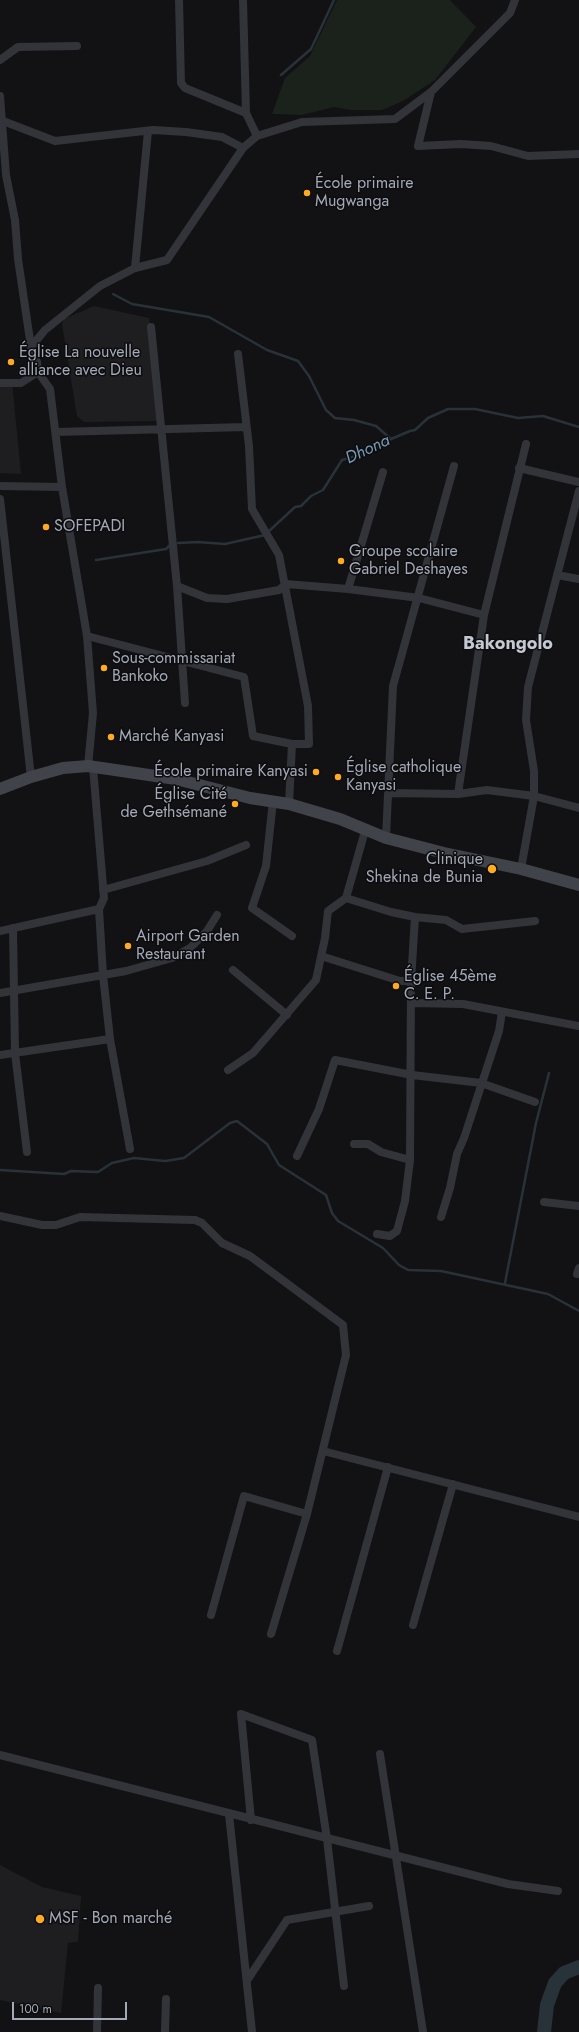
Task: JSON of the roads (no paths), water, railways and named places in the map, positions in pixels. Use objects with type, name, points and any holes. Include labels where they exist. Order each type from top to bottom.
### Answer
[{"type":"street","points":[[179,0],[182,83],[185,88],[246,113]]},
{"type":"street","points":[[243,0],[246,113],[257,136]]},
{"type":"street","points":[[31,347],[45,330],[100,286],[135,268],[167,260],[243,148],[257,136],[302,122],[395,118],[432,92],[502,19],[510,13],[515,0]]},
{"type":"street","points":[[0,60],[18,47],[77,46]]},
{"type":"street","points":[[432,92],[418,146],[461,144],[491,146],[528,156],[579,154]]},
{"type":"street","points":[[0,96],[4,121],[6,175],[15,220],[18,259],[31,347],[37,362],[38,372],[50,389],[62,487],[87,636],[92,713],[90,767],[104,898],[99,909],[103,975],[110,1039],[130,1149]]},
{"type":"street","points":[[4,121],[55,142],[148,131],[186,132],[222,137],[243,148]]},
{"type":"street","points":[[135,268],[148,131]]},
{"type":"street","points":[[151,327],[176,586],[185,703]]},
{"type":"street","points":[[87,636],[244,676],[253,736],[292,744],[309,744],[308,706],[286,584],[279,555],[252,509],[249,446],[238,354]]},
{"type":"street","points":[[0,383],[21,383],[38,372]]},
{"type":"street","points":[[56,432],[246,427]]},
{"type":"street","points":[[458,794],[484,615],[526,444]]},
{"type":"street","points":[[386,838],[393,686],[419,598],[454,466]]},
{"type":"street","points":[[519,468],[579,482]]},
{"type":"street","points":[[348,589],[383,472]]},
{"type":"street","points":[[0,486],[62,487]]},
{"type":"street","points":[[521,869],[534,796],[534,770],[526,720],[528,687],[579,491]]},
{"type":"street","points":[[0,499],[31,777]]},
{"type":"street","points":[[557,574],[579,579]]},
{"type":"street","points":[[176,586],[207,598],[227,599],[278,590],[286,584],[348,589],[419,598],[484,615]]},
{"type":"street","points":[[289,804],[292,744]]},
{"type":"street","points":[[0,789],[31,777],[63,768],[90,767],[176,779],[250,798],[289,804],[340,819],[365,831],[386,838],[444,853],[521,869],[579,886]]},
{"type":"street","points":[[388,793],[458,794],[487,790],[534,796],[579,808]]},
{"type":"street","points":[[274,801],[266,866],[252,908],[292,936]]},
{"type":"street","points":[[228,1070],[253,1053],[316,980],[328,910],[346,898],[365,831]]},
{"type":"street","points":[[103,890],[207,861],[246,845]]},
{"type":"street","points":[[346,898],[391,912],[415,917],[446,920],[462,929],[535,921]]},
{"type":"street","points":[[0,931],[99,909]]},
{"type":"street","points":[[0,993],[126,972],[172,958],[190,948],[207,931],[217,915]]},
{"type":"street","points":[[377,1234],[390,1236],[397,1232],[405,1201],[410,1160],[412,1075],[411,981],[415,917]]},
{"type":"street","points":[[13,928],[15,1053],[27,1152]]},
{"type":"street","points":[[321,956],[400,981],[411,981]]},
{"type":"street","points":[[233,970],[286,1016]]},
{"type":"street","points":[[411,1003],[463,1004],[579,1026]]},
{"type":"street","points":[[441,1217],[450,1188],[457,1154],[464,1138],[499,1031],[502,1012]]},
{"type":"street","points":[[0,1055],[110,1039]]},
{"type":"street","points":[[297,1156],[319,1109],[335,1060],[412,1075],[481,1083],[535,1102]]},
{"type":"street","points":[[354,1144],[368,1144],[381,1152],[410,1160]]},
{"type":"street","points":[[544,1202],[579,1206]]},
{"type":"street","points":[[0,1216],[42,1225],[56,1225],[80,1217],[195,1220],[202,1223],[222,1243],[250,1256],[343,1325],[346,1355],[307,1514],[272,1634]]},
{"type":"street","points":[[323,1451],[579,1517]]},
{"type":"street","points":[[337,1651],[388,1467]]},
{"type":"street","points":[[413,1624],[452,1484]]},
{"type":"street","points":[[211,1615],[244,1496],[307,1514]]},
{"type":"street","points":[[251,1820],[241,1714],[312,1740],[327,1839],[344,1986]]},
{"type":"street","points":[[380,1754],[394,1855],[423,2032]]},
{"type":"street","points":[[0,1755],[251,1820],[508,1884],[558,1891]]},
{"type":"street","points":[[229,1814],[248,1978],[252,2032]]},
{"type":"street","points":[[248,1978],[286,1920],[369,1906]]},
{"type":"street","points":[[97,2032],[98,1988]]},
{"type":"street","points":[[165,2032],[166,1999]]},
{"type":"waterway","points":[[281,75],[311,49],[334,0]]},
{"type":"waterway","points":[[113,294],[132,304],[209,317],[267,350],[298,361],[309,376],[326,410],[335,418],[354,420],[376,426],[391,439]]},
{"type":"waterway","name":"Dhona","points":[[268,532],[295,507],[301,506],[311,496],[323,490],[342,460],[370,452],[391,439],[415,430],[428,418],[448,409],[475,409],[518,418],[543,416],[579,427]]},
{"type":"waterway","name":"Dhona","points":[[178,543],[198,542],[225,544],[265,535]]},
{"type":"waterway","name":"Dhona","points":[[96,560],[166,549],[170,545]]},
{"type":"waterway","points":[[505,1283],[536,1123],[549,1073]]},
{"type":"waterway","points":[[0,1170],[64,1174],[71,1171],[98,1172],[112,1163],[134,1158],[165,1161],[184,1158],[230,1123],[237,1121],[267,1144],[279,1165],[326,1195],[332,1213],[338,1221],[383,1248],[399,1265],[408,1270],[441,1271],[548,1294],[579,1311]]},
{"type":"waterway","points":[[544,2032],[547,2005],[555,1983],[564,1973],[579,1967]]},
{"type":"place","name":"École primaire Mugwanga","points":[[307,193]]},
{"type":"place","name":"Église La nouvelle alliance avec Dieu","points":[[11,362]]},
{"type":"place","name":"SOFEPADI","points":[[46,527]]},
{"type":"place","name":"Groupe scolaire Gabriel Deshayes","points":[[341,561]]},
{"type":"place","name":"Sous-commissariat Bankoko","points":[[104,668]]},
{"type":"place","name":"Marché Kanyasi","points":[[111,737]]},
{"type":"place","name":"École primaire Kanyasi","points":[[316,772]]},
{"type":"place","name":"Église catholique Kanyasi","points":[[338,777]]},
{"type":"place","name":"Église Cité de Gethsémané","points":[[235,804]]},
{"type":"place","name":"Clinique Shekina de Bunia","points":[[492,869]]},
{"type":"place","name":"Airport Garden Restaurant","points":[[128,946]]},
{"type":"place","name":"Église 45ème C. E. P.","points":[[396,986]]},
{"type":"place","name":"MSF - Bon marché","points":[[40,1919]]},
{"type":"district","name":"Bakongolo","points":[[508,645]]}]
